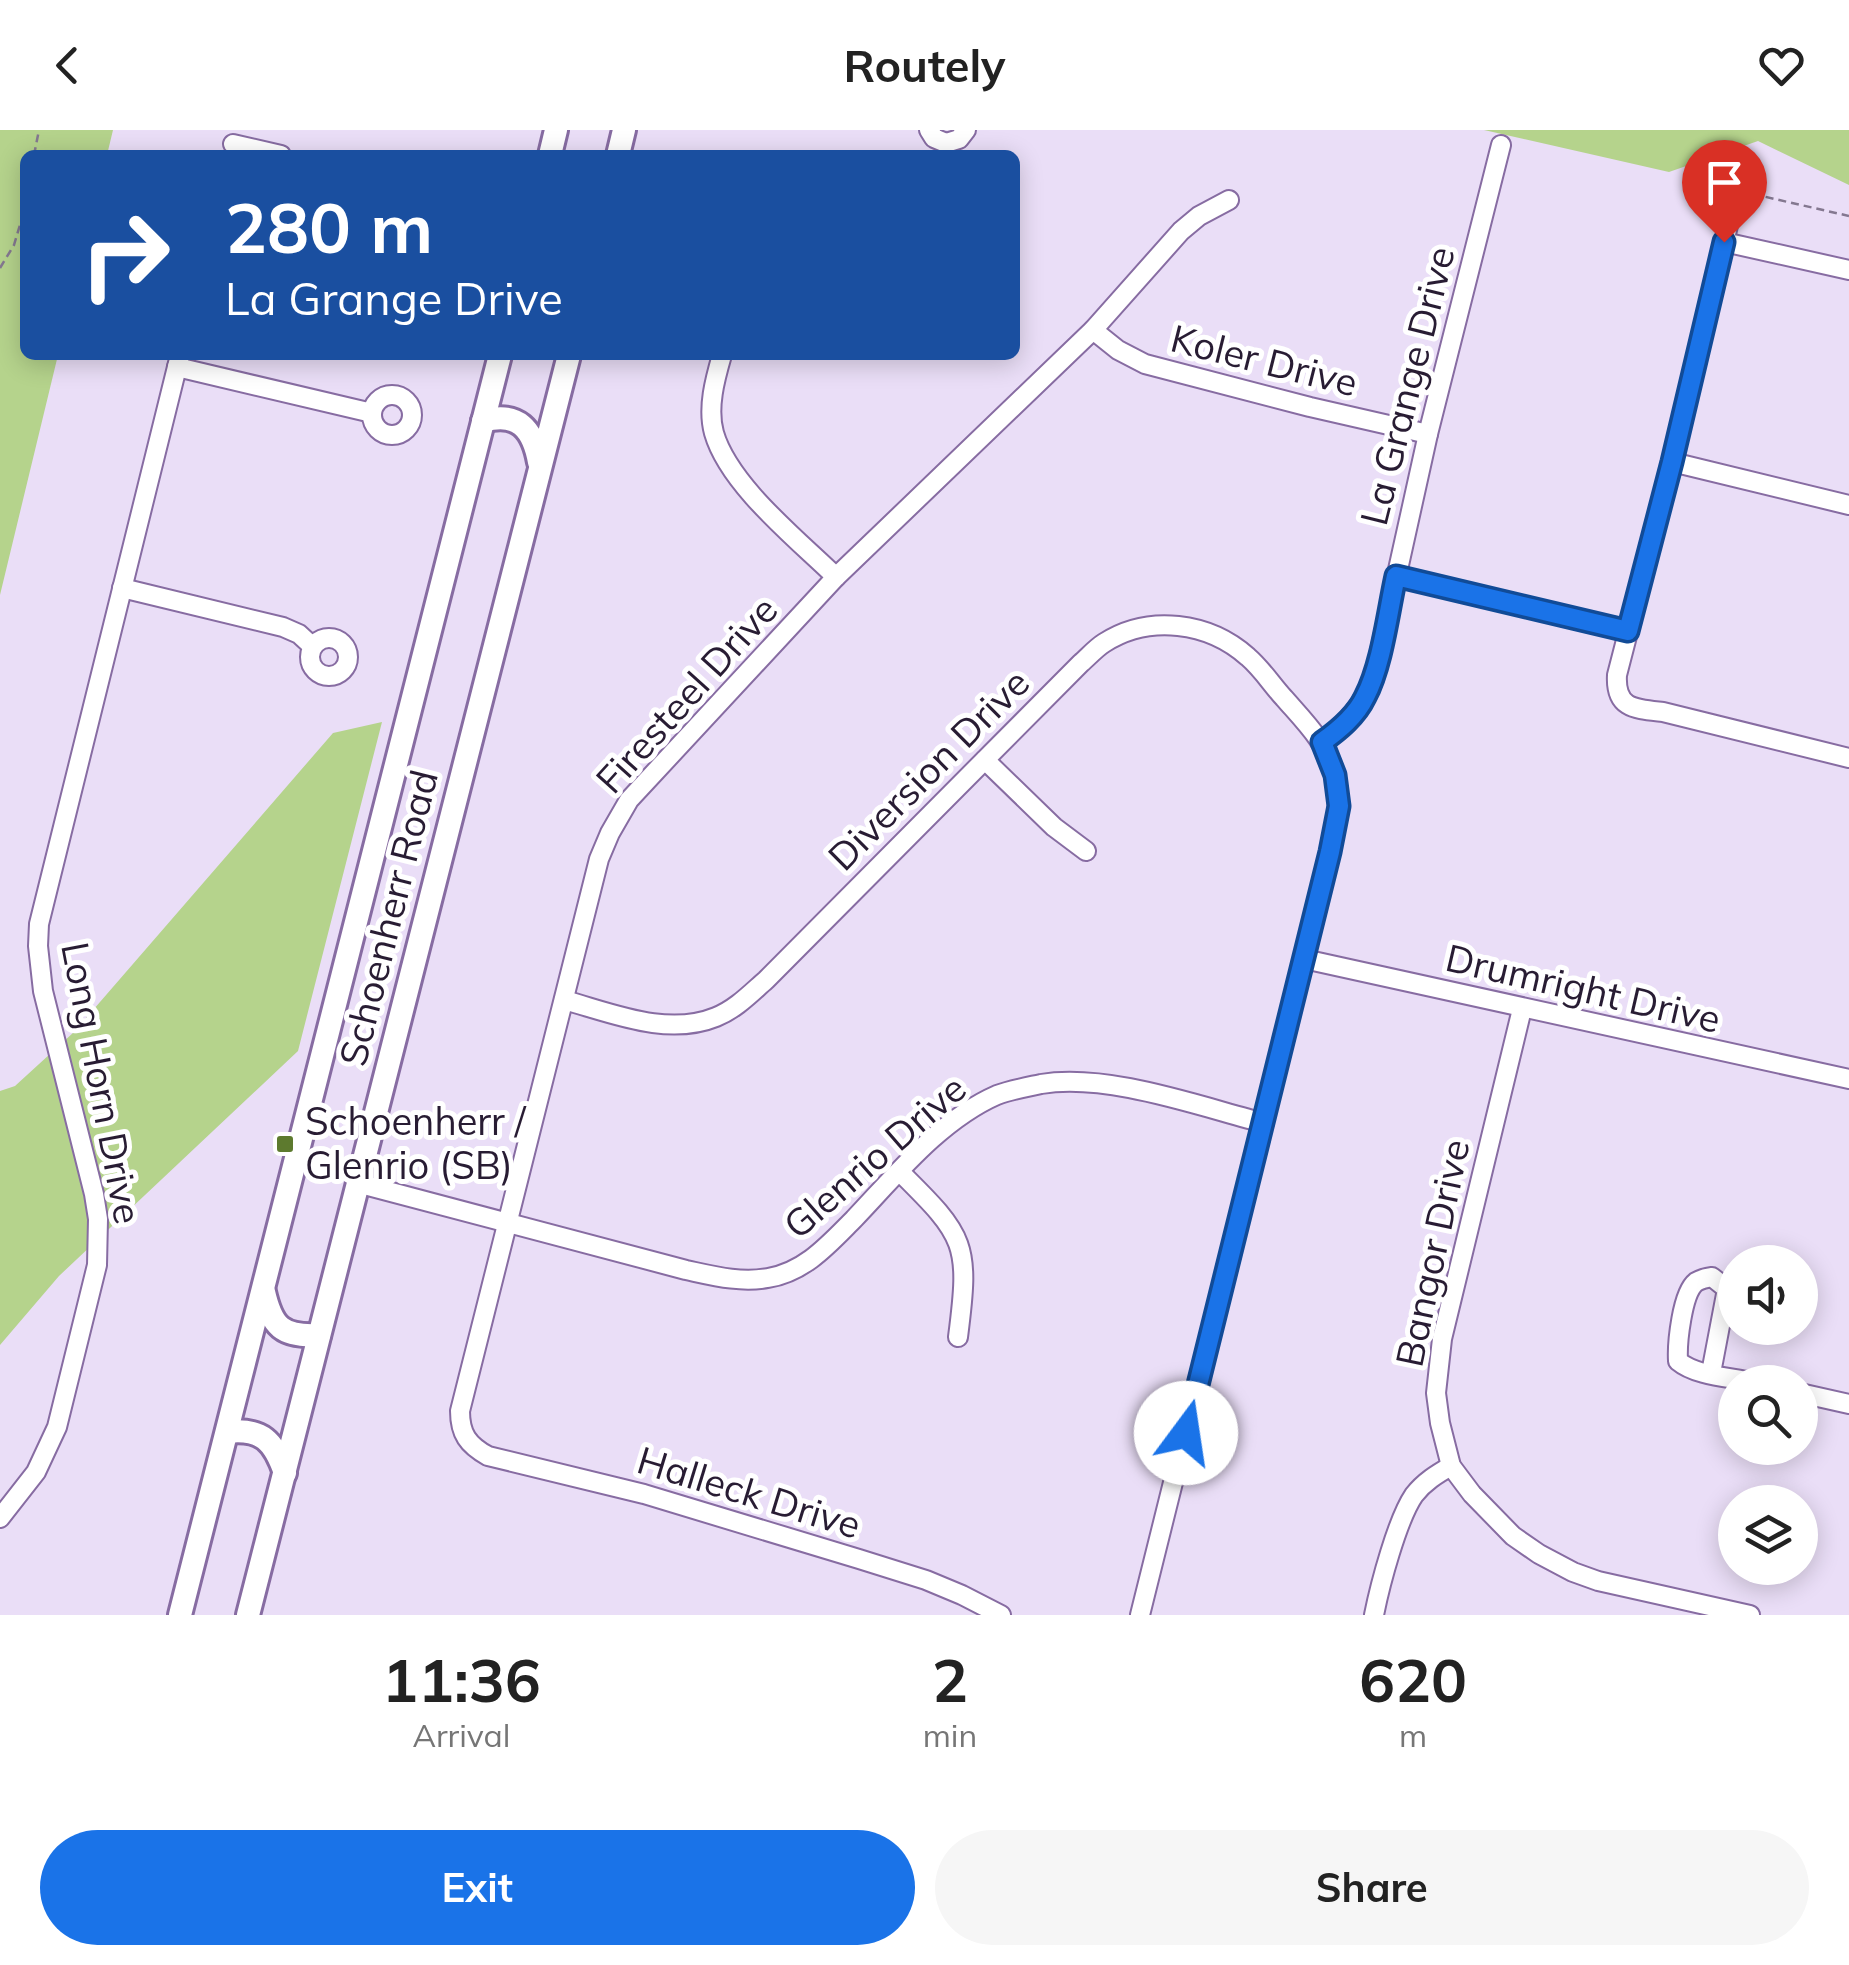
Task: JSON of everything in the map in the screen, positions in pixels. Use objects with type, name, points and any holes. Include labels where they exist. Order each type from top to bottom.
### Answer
[{"type":"main road","name":"Schoenherr Road","points":[[180,1615],[499,360]]},
{"type":"main road","name":"Schoenherr Road","points":[[248,1615],[568,360]]},
{"type":"main road","points":[[483,421],[504,418],[525,427],[532,436],[540,465]]},
{"type":"main road","points":[[264,1289],[268,1310],[281,1329],[290,1334],[319,1335]]},
{"type":"main road","points":[[227,1432],[252,1432],[263,1437],[272,1445],[285,1473]]},
{"type":"street","points":[[929,130],[934,138],[946,143],[959,139],[966,130]]},
{"type":"street","points":[[234,143],[261,150]]},
{"type":"street","name":"La Grange Drive","points":[[1322,742],[1349,719],[1374,678],[1428,434],[1501,145]]},
{"type":"street","points":[[1736,192],[1616,689],[1622,702],[1636,709],[1663,712],[1849,758]]},
{"type":"street","name":"Firesteel Drive","points":[[474,1448],[461,1430],[460,1411],[599,859],[629,800],[836,577],[1093,330],[1181,231],[1198,216],[1229,200]]},
{"type":"street","points":[[1724,242],[1849,270]]},
{"type":"street","name":"Koler Drive","points":[[1093,330],[1118,350],[1145,364],[1428,434]]},
{"type":"street","points":[[720,360],[715,378],[713,430],[725,462],[756,499],[836,577]]},
{"type":"street","points":[[179,361],[372,413]]},
{"type":"street","name":"Long Horn Drive","points":[[0,1518],[36,1472],[57,1426],[97,1265],[94,1194],[43,991],[38,946],[44,899],[179,361]]},
{"type":"street","points":[[1672,462],[1849,505]]},
{"type":"street","points":[[1396,576],[1628,631]]},
{"type":"street","points":[[122,588],[283,626],[312,646]]},
{"type":"street","name":"Diversion Drive","points":[[564,1000],[662,1025],[690,1024],[717,1016],[741,1002],[1081,663],[1104,643],[1130,630],[1174,625],[1200,629],[1222,640],[1248,656],[1322,742]]},
{"type":"street","points":[[1140,1615],[1330,852],[1339,806],[1335,775],[1322,742]]},
{"type":"street","points":[[985,760],[1054,827],[1086,851]]},
{"type":"street","name":"Drumright Drive","points":[[1304,959],[1849,1079]]},
{"type":"street","name":"Bangor Drive","points":[[1522,1009],[1442,1339],[1436,1393],[1451,1466],[1513,1536],[1573,1572],[1750,1615]]},
{"type":"street","name":"Glenrio Drive","points":[[357,1183],[739,1281],[793,1271],[821,1252],[932,1140],[974,1107],[999,1094],[1042,1084],[1121,1086],[1264,1123]]},
{"type":"street","points":[[900,1172],[947,1220],[958,1238],[965,1276],[958,1337]]},
{"type":"street","points":[[1710,1373],[1727,1289],[1712,1277],[1699,1280],[1688,1291],[1677,1346],[1678,1360],[1687,1368],[1710,1373],[1718,1375]]},
{"type":"street","points":[[1818,1397],[1849,1404]]},
{"type":"street","name":"Halleck Drive","points":[[474,1448],[504,1461],[644,1494],[892,1570],[962,1595],[1001,1615]]},
{"type":"street","points":[[1374,1615],[1401,1520],[1412,1498],[1423,1484],[1451,1466]]},
{"type":"path","points":[[1712,184],[1849,216]]},
{"type":"path","points":[[0,268],[14,245],[20,225]]},
{"type":"green space","points":[[0,130],[113,130],[108,150],[20,150],[20,360],[57,360],[0,595]]},
{"type":"green space","points":[[1484,130],[1849,130],[1849,185],[1758,141],[1669,172]]},
{"type":"green space","points":[[382,722],[298,1051],[59,1276],[0,1345],[0,1091],[15,1086],[74,1032],[333,733]]},
{"type":"place","name":"Schoenherr / Glenrio (SB)","points":[[285,1144]]},
{"type":"route","points":[[1186,1433],[1330,852],[1339,806],[1335,775],[1322,742],[1349,719],[1374,678],[1396,576],[1628,631],[1724,242]]}]
